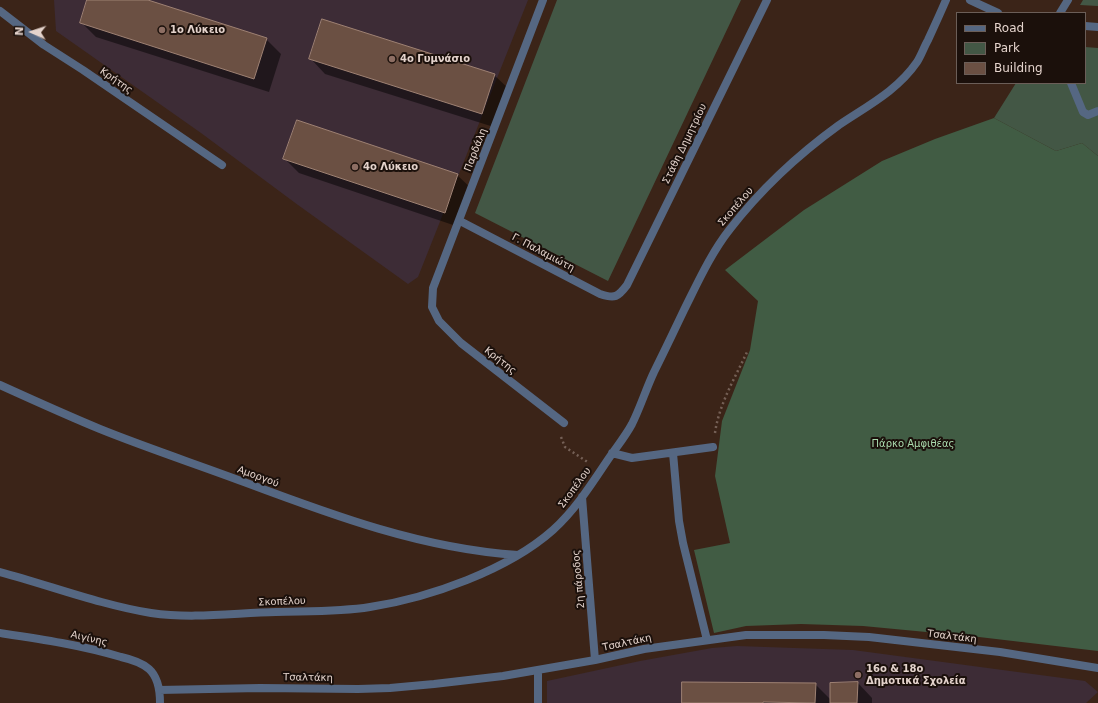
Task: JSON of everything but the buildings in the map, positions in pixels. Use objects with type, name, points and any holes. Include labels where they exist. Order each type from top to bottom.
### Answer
[{"type":"street","name":"Παρδάλη","points":[[432,307],[433,288],[543,0]]},
{"type":"street","name":"Στάθη Δημητρίου","points":[[619,295],[627,285],[767,0]]},
{"type":"street","name":"Σκοπέλου","points":[[0,572],[128,609],[175,616],[217,616],[333,610],[369,607],[403,601],[460,583],[518,555],[554,530],[569,514],[632,424],[661,358],[693,292],[720,242],[742,214],[773,181],[808,148],[892,90],[917,62],[946,0]]},
{"type":"street","points":[[970,0],[996,12]]},
{"type":"street","points":[[1061,12],[1068,0]]},
{"type":"street","name":"Κρήτης","points":[[0,11],[44,45],[222,165]]},
{"type":"street","points":[[1086,26],[1098,27]]},
{"type":"street","points":[[1071,84],[1083,112],[1088,115],[1098,111]]},
{"type":"street","name":"Γ. Παλαμιώτη","points":[[460,220],[600,294],[615,297],[619,295]]},
{"type":"street","name":"Κρήτης","points":[[432,307],[439,321],[461,343],[564,423]]},
{"type":"street","name":"Αμοργού","points":[[0,385],[100,429],[346,518],[439,544],[478,551],[518,555]]},
{"type":"street","points":[[612,453],[632,458],[713,447]]},
{"type":"street","points":[[673,453],[679,521],[707,640]]},
{"type":"street","name":"2η πάροδος","points":[[582,497],[595,660]]},
{"type":"street","name":"Αιγίνης","points":[[0,633],[68,644],[109,653],[130,660],[149,669],[157,683],[159,690]]},
{"type":"street","name":"Τσαλτάκη","points":[[159,690],[390,688],[495,677],[595,660],[644,649],[754,635],[824,635],[869,637],[1000,652],[1098,668]]},
{"type":"street","points":[[538,670],[538,703]]},
{"type":"street","points":[[159,690],[160,703]]},
{"type":"path","points":[[713,447],[716,424],[726,396],[748,352]]},
{"type":"path","points":[[564,423],[561,434],[565,447],[600,471]]},
{"type":"shaded area","points":[[54,0],[528,0],[418,277],[408,284],[201,133],[56,31]]},
{"type":"shaded area","name":"16ο & 18ο Δημοτικά Σχολεία","points":[[737,646],[853,650],[1085,681],[1098,692],[1086,703],[547,703],[547,681],[640,661],[712,648]]},
{"type":"green space","points":[[557,0],[741,0],[608,281],[475,213]]},
{"type":"green space","points":[[1083,0],[1098,0],[1098,6],[1080,5]]},
{"type":"green space","points":[[1086,47],[1098,48],[1098,156],[1082,143],[1056,151],[994,118],[1015,84],[1086,84]]},
{"type":"green space","name":"Πάρκο Αμφιθέας","points":[[994,118],[1056,151],[1082,143],[1098,156],[1098,651],[979,637],[863,626],[801,624],[746,626],[714,633],[694,550],[730,543],[715,476],[722,421],[750,350],[758,301],[725,270],[804,210],[882,161],[935,139]]},
{"type":"place","name":"1ο Λύκειο","points":[[162,30]]},
{"type":"place","name":"4ο Γυμνάσιο","points":[[392,59]]},
{"type":"place","name":"4ο Λύκειο","points":[[355,167]]},
{"type":"place","name":"16ο & 18ο Δημοτικά Σχολεία","points":[[858,675]]}]
